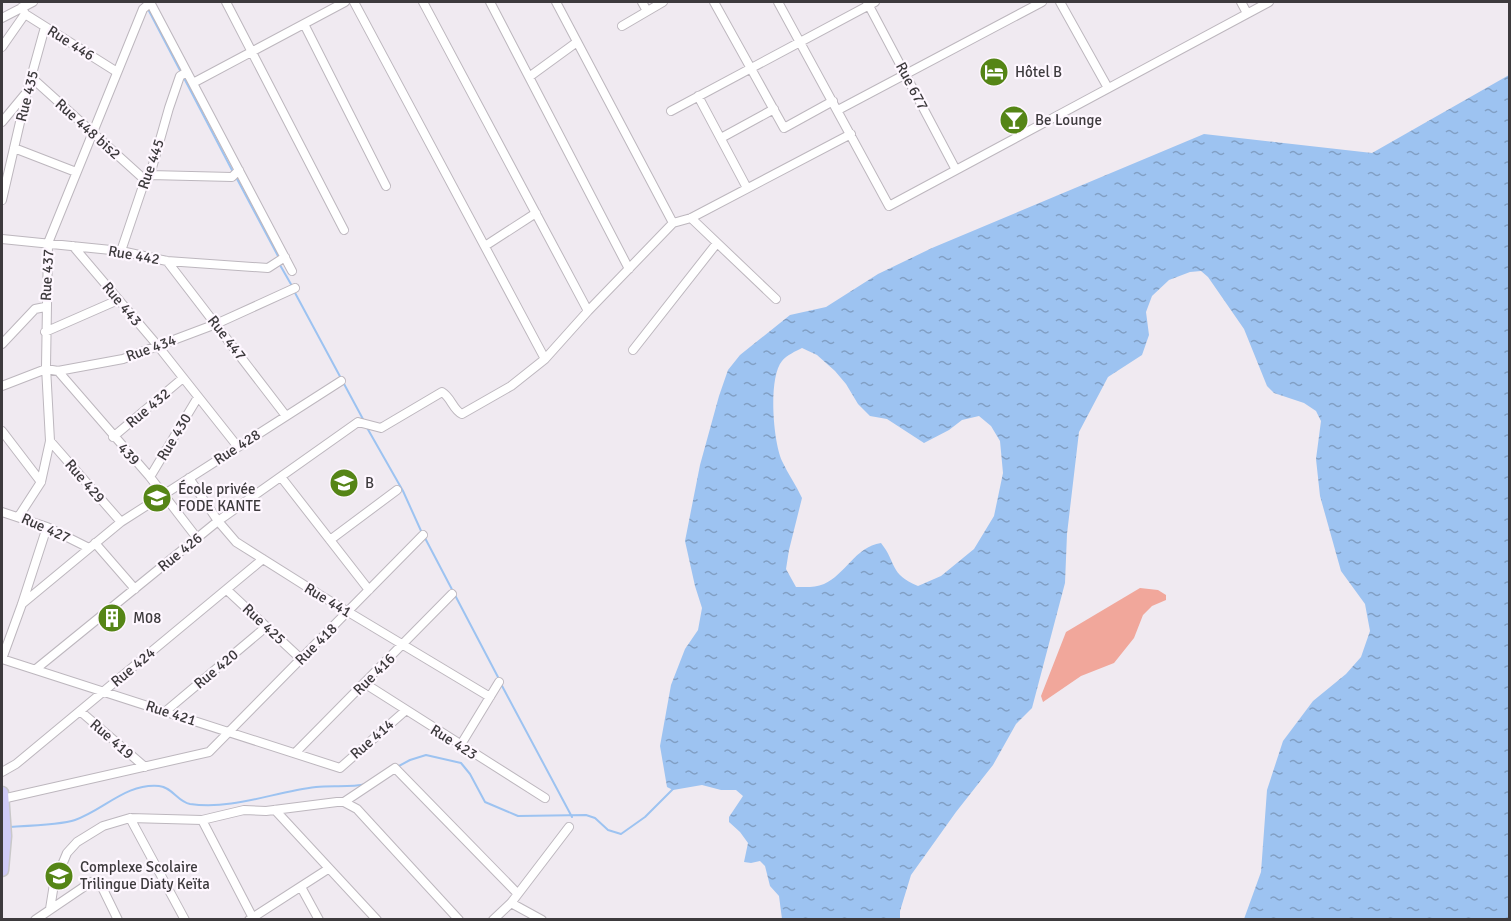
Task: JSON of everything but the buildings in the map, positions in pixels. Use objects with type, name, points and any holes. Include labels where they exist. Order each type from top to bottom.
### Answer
[{"type":"main road","points":[[2,793],[5,821],[2,870]]},
{"type":"street","points":[[2,47],[24,11],[33,2]]},
{"type":"street","points":[[226,2],[344,230]]},
{"type":"street","points":[[193,83],[345,2]]},
{"type":"street","points":[[354,2],[545,359],[673,223],[691,218],[850,134]]},
{"type":"street","points":[[423,2],[588,311]]},
{"type":"street","points":[[490,2],[628,269]]},
{"type":"street","points":[[556,2],[673,223]]},
{"type":"street","points":[[642,2],[647,11]]},
{"type":"street","points":[[622,26],[663,2]]},
{"type":"street","points":[[714,2],[784,128],[833,101]]},
{"type":"street","points":[[778,2],[889,206],[1269,2]]},
{"type":"street","points":[[837,110],[1042,2]]},
{"type":"street","points":[[1060,2],[1108,88]]},
{"type":"street","points":[[1241,2],[1247,13]]},
{"type":"street","points":[[670,111],[870,3]]},
{"type":"street","name":"Rue 677","points":[[870,3],[956,170]]},
{"type":"street","points":[[148,4],[184,74],[193,83],[292,271]]},
{"type":"street","name":"Rue 437","points":[[19,516],[41,482],[50,441],[45,332],[48,243],[117,72],[148,4]]},
{"type":"street","points":[[2,18],[24,11]]},
{"type":"street","name":"Rue 446","points":[[24,11],[45,27],[117,72]]},
{"type":"street","points":[[304,24],[386,186]]},
{"type":"street","name":"Rue 435","points":[[2,200],[45,27]]},
{"type":"street","points":[[529,77],[577,42]]},
{"type":"street","name":"Rue 445","points":[[121,251],[169,108],[184,74]]},
{"type":"street","name":"Rue 448 bis2","points":[[31,77],[92,132],[147,177]]},
{"type":"street","points":[[2,122],[27,92]]},
{"type":"street","points":[[698,96],[747,188]]},
{"type":"street","points":[[721,138],[774,110]]},
{"type":"street","points":[[14,148],[76,172]]},
{"type":"street","points":[[147,177],[232,177],[238,170]]},
{"type":"street","points":[[485,246],[536,213]]},
{"type":"street","points":[[691,218],[776,299]]},
{"type":"street","name":"Rue 442","points":[[2,239],[121,251],[167,261],[268,268],[285,257]]},
{"type":"street","points":[[633,350],[717,243]]},
{"type":"street","name":"Rue 443","points":[[73,246],[158,346],[238,447]]},
{"type":"street","name":"Rue 447","points":[[167,261],[286,416]]},
{"type":"street","name":"Rue 434","points":[[46,369],[58,371],[123,359],[216,324],[295,288]]},
{"type":"street","points":[[45,332],[118,300]]},
{"type":"street","points":[[2,344],[35,309],[45,307]]},
{"type":"street","name":"Rue 426","points":[[36,669],[218,521],[359,421],[381,428],[442,392],[462,414],[511,386],[545,359]]},
{"type":"street","points":[[2,386],[46,369]]},
{"type":"street","name":"439","points":[[58,371],[150,477],[197,538]]},
{"type":"street","name":"Rue 432","points":[[113,437],[183,378]]},
{"type":"street","name":"Rue 428","points":[[22,604],[121,522],[341,381]]},
{"type":"street","name":"Rue 430","points":[[150,477],[198,397]]},
{"type":"street","points":[[2,431],[41,482]]},
{"type":"street","name":"Rue 429","points":[[50,441],[121,522]]},
{"type":"street","points":[[281,477],[369,590]]},
{"type":"street","name":"Rue 441","points":[[189,478],[236,543],[490,697]]},
{"type":"street","points":[[330,540],[397,490]]},
{"type":"street","name":"Rue 427","points":[[2,512],[47,526],[92,546],[135,589]]},
{"type":"street","points":[[2,659],[47,526]]},
{"type":"street","name":"Rue 418","points":[[144,767],[209,752],[423,535]]},
{"type":"street","name":"Rue 424","points":[[2,772],[16,764],[263,559]]},
{"type":"street","name":"Rue 425","points":[[226,590],[301,659]]},
{"type":"street","name":"Rue 416","points":[[295,753],[452,594]]},
{"type":"street","name":"Rue 420","points":[[166,711],[266,627]]},
{"type":"street","name":"Rue 421","points":[[2,659],[340,768]]},
{"type":"street","points":[[460,746],[499,682]]},
{"type":"street","name":"Rue 423","points":[[364,683],[545,798]]},
{"type":"street","name":"Rue 419","points":[[80,711],[144,767]]},
{"type":"street","name":"Rue 414","points":[[340,768],[405,711]]},
{"type":"street","points":[[2,799],[144,767]]},
{"type":"street","points":[[344,802],[395,768],[518,893]]},
{"type":"street","points":[[50,909],[54,884],[68,854],[77,842],[103,826],[130,818],[201,820],[244,810],[275,810],[327,802],[344,802],[357,809],[459,920]]},
{"type":"street","points":[[275,810],[377,920]]},
{"type":"street","points":[[130,818],[185,920]]},
{"type":"street","points":[[201,820],[252,919],[328,869]]},
{"type":"street","points":[[493,920],[511,903],[569,826]]},
{"type":"street","points":[[35,920],[91,882],[100,884],[118,920]]},
{"type":"street","points":[[301,887],[319,920]]},
{"type":"street","points":[[511,903],[542,920]]},
{"type":"shaded area","points":[[1140,588],[1158,590],[1166,595],[1166,600],[1152,606],[1143,615],[1134,638],[1114,663],[1081,676],[1043,702],[1041,696],[1066,632]]},
{"type":"water","points":[[1509,75],[1509,919],[1244,919],[1261,872],[1267,790],[1283,741],[1313,701],[1346,674],[1361,657],[1370,631],[1365,604],[1341,571],[1320,496],[1316,459],[1321,421],[1316,411],[1304,403],[1274,393],[1267,386],[1244,329],[1208,277],[1201,271],[1190,272],[1169,280],[1152,296],[1146,312],[1149,335],[1142,355],[1108,377],[1079,432],[1067,534],[1065,583],[1032,708],[1016,724],[993,765],[911,875],[900,911],[900,919],[782,919],[779,896],[770,886],[765,866],[760,861],[744,862],[748,843],[729,822],[729,817],[743,796],[736,790],[721,790],[702,785],[673,790],[667,787],[660,746],[671,685],[685,649],[698,630],[702,608],[685,541],[700,465],[728,370],[740,355],[790,315],[826,307],[878,274],[932,248],[1204,134],[1372,153]],"holes":[[[802,348],[817,355],[835,371],[858,404],[870,416],[887,419],[924,443],[949,430],[962,420],[979,416],[991,426],[1000,441],[1003,473],[994,516],[974,549],[941,576],[918,586],[909,582],[895,568],[881,543],[857,555],[824,584],[814,587],[796,587],[786,569],[802,498],[779,452],[774,425],[773,395],[778,369],[784,359]]]},
{"type":"waterway","points":[[148,9],[233,172]]},
{"type":"waterway","points":[[236,177],[278,256]]},
{"type":"waterway","points":[[280,265],[292,286]]},
{"type":"waterway","points":[[294,291],[364,421]]},
{"type":"waterway","points":[[366,426],[403,491],[422,533]]},
{"type":"waterway","points":[[425,538],[499,679]]},
{"type":"waterway","points":[[501,684],[572,817]]},
{"type":"waterway","points":[[397,767],[426,755],[461,763],[470,774],[485,802],[518,816],[586,815],[595,818],[608,830],[621,834],[645,817],[673,789]]},
{"type":"waterway","points":[[7,827],[69,822],[86,816],[126,793],[147,786],[164,787],[186,803],[222,805],[300,789],[366,784]]},
{"type":"place","name":"Hôtel B","points":[[994,72]]},
{"type":"place","name":"Be Lounge","points":[[1014,120]]},
{"type":"place","name":"B","points":[[344,483]]},
{"type":"place","name":"École privée FODE KANTE","points":[[157,498]]},
{"type":"place","name":"M08","points":[[112,618]]},
{"type":"place","name":"Complexe Scolaire Trilingue Diaty Keïta","points":[[59,876]]}]
